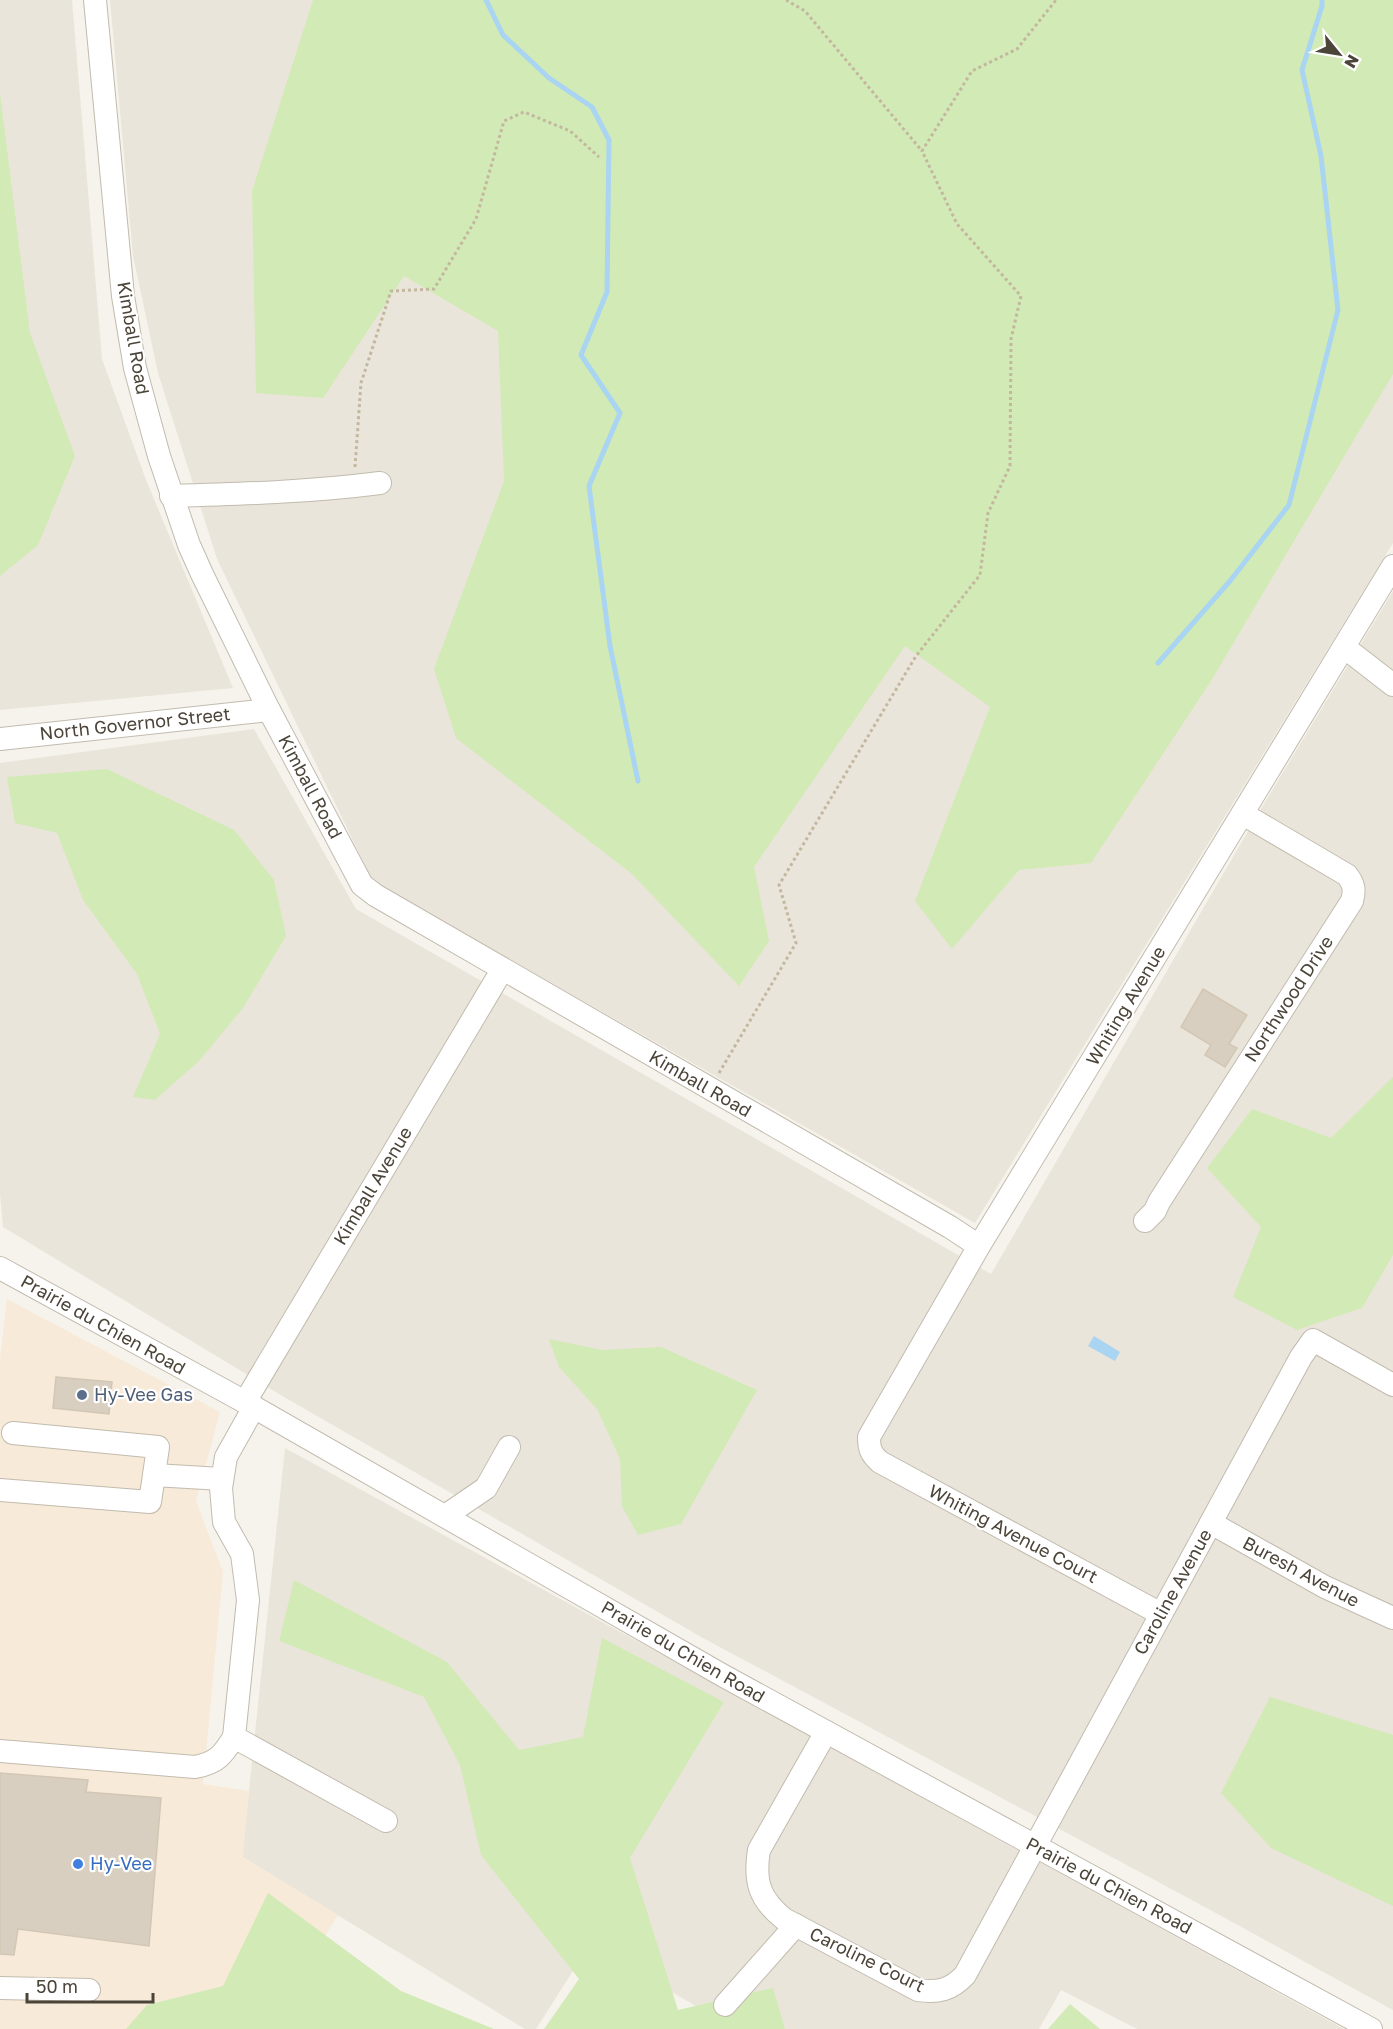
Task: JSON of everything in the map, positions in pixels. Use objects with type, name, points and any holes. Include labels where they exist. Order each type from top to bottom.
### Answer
[{"type":"street","name":"Kimball Road","points":[[95,0],[126,319],[135,368],[171,496],[202,574],[269,710],[362,885],[375,895],[502,970],[951,1227],[979,1246]]},
{"type":"street","points":[[171,496],[258,494],[380,483]]},
{"type":"street","name":"Whiting Avenue","points":[[869,1449],[869,1437],[979,1246],[1393,566]]},
{"type":"street","points":[[1344,647],[1393,685]]},
{"type":"street","name":"North Governor Street","points":[[0,739],[269,710]]},
{"type":"street","name":"Northwood Drive","points":[[1145,1221],[1155,1211],[1352,901],[1353,883],[1347,875],[1243,814]]},
{"type":"street","name":"Kimball Avenue","points":[[234,1737],[248,1600],[242,1554],[224,1522],[221,1488],[226,1457],[250,1405],[502,970]]},
{"type":"street","name":"Prairie du Chien Road","points":[[0,1268],[250,1405],[826,1732],[1371,2029]]},
{"type":"street","name":"Caroline Avenue","points":[[1036,1846],[1301,1357],[1313,1341],[1393,1385]]},
{"type":"street","points":[[0,1490],[150,1502],[158,1447],[13,1433]]},
{"type":"street","points":[[445,1516],[486,1488],[509,1447]]},
{"type":"street","name":"Whiting Avenue Court","points":[[869,1449],[880,1462],[1161,1614]]},
{"type":"street","points":[[154,1475],[222,1479]]},
{"type":"street","name":"Buresh Avenue","points":[[1211,1523],[1325,1587],[1393,1618]]},
{"type":"street","name":"Caroline Court","points":[[826,1732],[759,1850],[756,1867],[763,1897],[772,1910],[784,1919],[918,1990],[931,1992],[945,1990],[965,1975],[1036,1846]]},
{"type":"street","points":[[0,1751],[195,1767],[210,1764],[225,1752],[234,1737],[386,1821]]},
{"type":"street","name":"Caroline Court","points":[[725,2005],[796,1925]]},
{"type":"street","points":[[0,1988],[89,1990]]},
{"type":"path","points":[[709,1089],[796,943],[779,885],[916,656],[980,574],[988,513],[1010,466],[1011,339],[1021,296],[957,224],[922,151],[805,10],[786,0]]},
{"type":"path","points":[[922,151],[972,71],[1017,50],[1056,0]]},
{"type":"path","points":[[354,486],[361,383],[392,291],[434,289],[476,219],[504,121],[524,112],[570,131],[599,157]]},
{"type":"shaded area","points":[[0,0],[72,0],[102,359],[146,480],[233,688],[0,710]]},
{"type":"shaded area","points":[[110,0],[436,0],[1393,257],[1393,543],[975,1223],[373,882],[217,559],[158,373],[133,256]]},
{"type":"shaded area","points":[[1393,591],[1393,2010],[703,1638],[284,1397],[3,1227],[0,1193],[0,763],[254,729],[356,909],[991,1274],[1262,807]]},
{"type":"shaded area","points":[[7,1299],[220,1412],[196,1501],[223,1572],[203,1784],[249,1791],[243,1857],[338,1915],[268,2029],[0,2029],[0,1359]]},
{"type":"shaded area","points":[[285,1448],[1344,2029],[1137,2029],[1061,1990],[1039,2029],[735,2029],[590,1944],[536,2029],[525,2029],[242,1857]]},
{"type":"green space","points":[[313,0],[1393,0],[1393,374],[1211,681],[1091,863],[1019,870],[952,949],[915,901],[990,707],[905,646],[754,867],[769,941],[739,986],[632,874],[456,738],[434,669],[504,481],[498,331],[404,276],[323,398],[256,393],[252,191]]},
{"type":"green space","points":[[0,93],[30,333],[75,456],[38,545],[0,576]]},
{"type":"green space","points":[[107,769],[234,830],[274,880],[286,936],[243,1008],[199,1061],[155,1100],[133,1097],[160,1034],[137,974],[83,900],[57,833],[15,823],[7,777]]},
{"type":"green space","points":[[1393,1077],[1393,1255],[1362,1308],[1297,1330],[1233,1297],[1261,1227],[1207,1168],[1252,1109],[1331,1138]]},
{"type":"green space","points":[[549,1339],[602,1350],[661,1347],[757,1390],[681,1524],[638,1535],[622,1506],[620,1459],[597,1409],[559,1367]]},
{"type":"green space","points":[[294,1580],[447,1662],[519,1750],[583,1737],[602,1638],[724,1702],[630,1858],[678,2010],[773,1988],[785,2029],[544,2029],[579,1979],[481,1855],[460,1765],[424,1697],[279,1641]]},
{"type":"green space","points":[[1270,1697],[1393,1735],[1393,1906],[1271,1848],[1221,1793]]},
{"type":"green space","points":[[268,1893],[401,1991],[494,2029],[126,2029],[147,2005],[223,1986]]},
{"type":"green space","points":[[1070,2004],[1100,2029],[1048,2029]]},
{"type":"water","points":[[1094,1336],[1120,1352],[1115,1361],[1088,1346]]},
{"type":"building","points":[[1203,989],[1247,1015],[1229,1044],[1237,1048],[1225,1067],[1205,1055],[1211,1045],[1181,1027]]},
{"type":"building","name":"Hy-Vee Gas","points":[[56,1377],[112,1382],[109,1414],[53,1408]]},
{"type":"building","name":"Hy-Vee","points":[[0,1773],[88,1780],[86,1792],[161,1798],[149,1946],[18,1929],[14,1955],[0,1954]]},
{"type":"waterway","points":[[486,0],[503,35],[549,78],[592,107],[609,140],[607,292],[581,355],[620,413],[589,486],[610,646],[638,781]]},
{"type":"waterway","points":[[1158,663],[1230,581],[1289,505],[1338,310],[1321,156],[1302,70],[1322,0]]},
{"type":"place","name":"Hy-Vee Gas","points":[[82,1395]]},
{"type":"place","name":"Hy-Vee","points":[[78,1864]]}]
